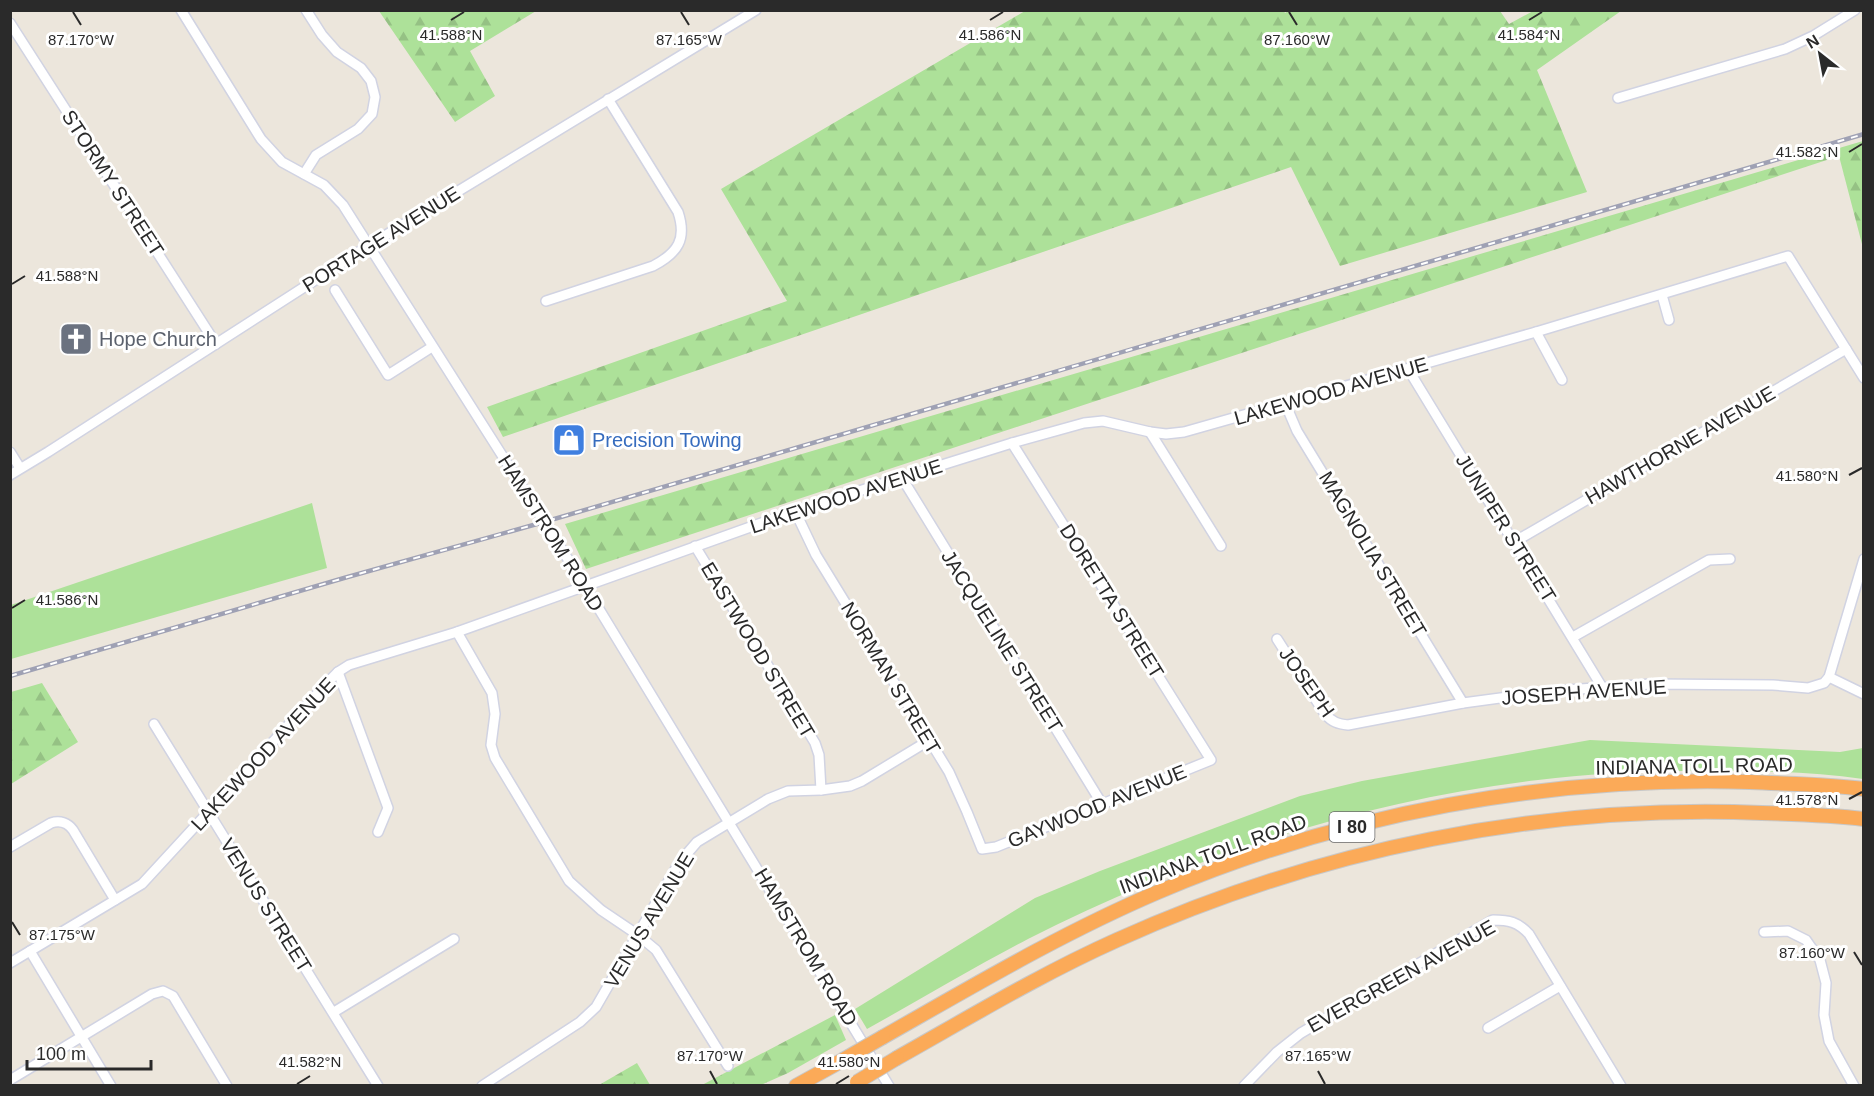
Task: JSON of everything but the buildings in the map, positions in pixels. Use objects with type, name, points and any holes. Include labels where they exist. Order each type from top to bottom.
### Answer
[{"type":"highway","name":"INDIANA TOLL ROAD","points":[[796,1086],[1039,949],[1148,897],[1263,852],[1379,819],[1489,798],[1609,785],[1723,782],[1863,789]]},
{"type":"highway","name":"I 80","points":[[853,1084],[1019,989],[1116,940],[1225,896],[1329,862],[1444,836],[1559,819],[1729,811],[1863,819]]},
{"type":"street","name":"HAMSTROM ROAD","points":[[181,10],[261,139],[282,162],[324,185],[343,205],[585,586],[889,1086]]},
{"type":"street","points":[[304,174],[316,155],[358,129],[372,114],[375,97],[371,81],[361,68],[337,52],[322,35],[306,10]]},
{"type":"street","name":"PORTAGE AVENUE","points":[[10,475],[368,246],[756,10]]},
{"type":"street","points":[[1618,98],[1785,50],[1855,10]]},
{"type":"street","name":"STORMY STREET","points":[[10,23],[216,344]]},
{"type":"street","points":[[546,301],[653,266],[667,258],[677,248],[681,237],[682,224],[678,212],[608,99]]},
{"type":"street","name":"LAKEWOOD AVENUE","points":[[10,963],[151,877],[338,672],[349,665],[457,632],[795,511],[1012,443],[1084,423],[1103,421],[1150,432],[1166,434],[1184,432],[1536,332],[1788,256],[1846,349]]},
{"type":"street","points":[[335,290],[388,375],[432,347]]},
{"type":"street","points":[[1662,295],[1669,320]]},
{"type":"street","points":[[1536,332],[1562,380]]},
{"type":"street","points":[[1846,349],[1863,378]]},
{"type":"street","name":"HAWTHORNE AVENUE","points":[[1514,542],[1846,349]]},
{"type":"street","name":"JUNIPER STREET","points":[[1408,369],[1602,687]]},
{"type":"street","name":"MAGNOLIA STREET","points":[[1285,404],[1298,430],[1463,703]]},
{"type":"street","points":[[1150,432],[1221,546]]},
{"type":"street","name":"DORETTA STREET","points":[[1012,443],[1211,760]]},
{"type":"street","points":[[10,452],[20,468]]},
{"type":"street","name":"JACQUELINE STREET","points":[[902,478],[1102,804]]},
{"type":"street","name":"NORMAN STREET","points":[[795,511],[816,555],[949,772],[981,849]]},
{"type":"street","name":"EASTWOOD STREET","points":[[695,546],[815,743],[819,755],[821,790]]},
{"type":"street","points":[[1573,637],[1709,560],[1730,559]]},
{"type":"street","points":[[1863,560],[1829,677],[1863,694]]},
{"type":"street","points":[[457,632],[492,693],[495,714],[491,745],[495,758],[569,881],[601,910],[656,950],[728,1066]]},
{"type":"street","name":"JOSEPH","points":[[1277,639],[1325,714],[1338,724]]},
{"type":"street","points":[[338,672],[388,808],[378,832]]},
{"type":"street","name":"JOSEPH AVENUE","points":[[1338,724],[1348,725],[1505,697],[1602,687],[1662,684],[1773,685],[1808,688],[1817,686],[1829,677]]},
{"type":"street","name":"VENUS STREET","points":[[154,724],[378,1086]]},
{"type":"street","name":"VENUS AVENUE","points":[[482,1086],[580,1022],[596,1007],[679,863],[697,842],[778,795],[788,791],[850,786],[928,741]]},
{"type":"street","name":"GAYWOOD AVENUE","points":[[981,849],[996,847],[1211,760]]},
{"type":"street","points":[[10,847],[51,823],[58,821],[67,824],[73,830],[115,900]]},
{"type":"street","name":"EVERGREEN AVENUE","points":[[1244,1086],[1277,1052],[1301,1033],[1493,920],[1507,920],[1520,924],[1529,934],[1560,986]]},
{"type":"street","points":[[1764,932],[1788,931],[1806,940],[1820,960],[1826,983],[1824,1015],[1829,1041],[1854,1086]]},
{"type":"street","points":[[334,1012],[454,939]]},
{"type":"street","points":[[30,951],[111,1086]]},
{"type":"street","points":[[1488,1028],[1560,986],[1621,1086]]},
{"type":"street","points":[[10,1080],[81,1035],[152,994],[163,991],[174,996],[227,1086]]},
{"type":"green space","points":[[1290,10],[1500,11],[1509,24],[1533,11],[1621,11],[1537,70],[1587,192],[1340,266],[1291,167],[503,437],[487,407],[787,301],[721,189],[1025,11],[1284,11],[1285,13]]},
{"type":"green space","points":[[379,11],[536,11],[470,51],[495,96],[455,122]]},
{"type":"green space","points":[[1863,141],[1863,248],[1839,156],[586,569],[565,524]]},
{"type":"green space","points":[[312,503],[327,568],[11,659],[11,605]]},
{"type":"green space","points":[[42,683],[78,742],[11,784],[11,692]]},
{"type":"green space","points":[[1590,740],[1840,752],[1863,748],[1863,779],[1818,774],[1749,771],[1627,773],[1538,780],[1472,789],[1407,802],[1276,837],[1149,883],[1028,939],[867,1029],[855,1009],[1035,898],[1100,871],[1300,796],[1362,781]]},
{"type":"green space","points":[[835,1015],[846,1040],[788,1073],[761,1085],[702,1085]]},
{"type":"green space","points":[[637,1063],[650,1085],[599,1085]]},
{"type":"railway","points":[[10,676],[544,522],[1864,134]]},
{"type":"place","name":"Hope Church","points":[[76,339]]},
{"type":"place","name":"Precision Towing","points":[[569,440]]}]
